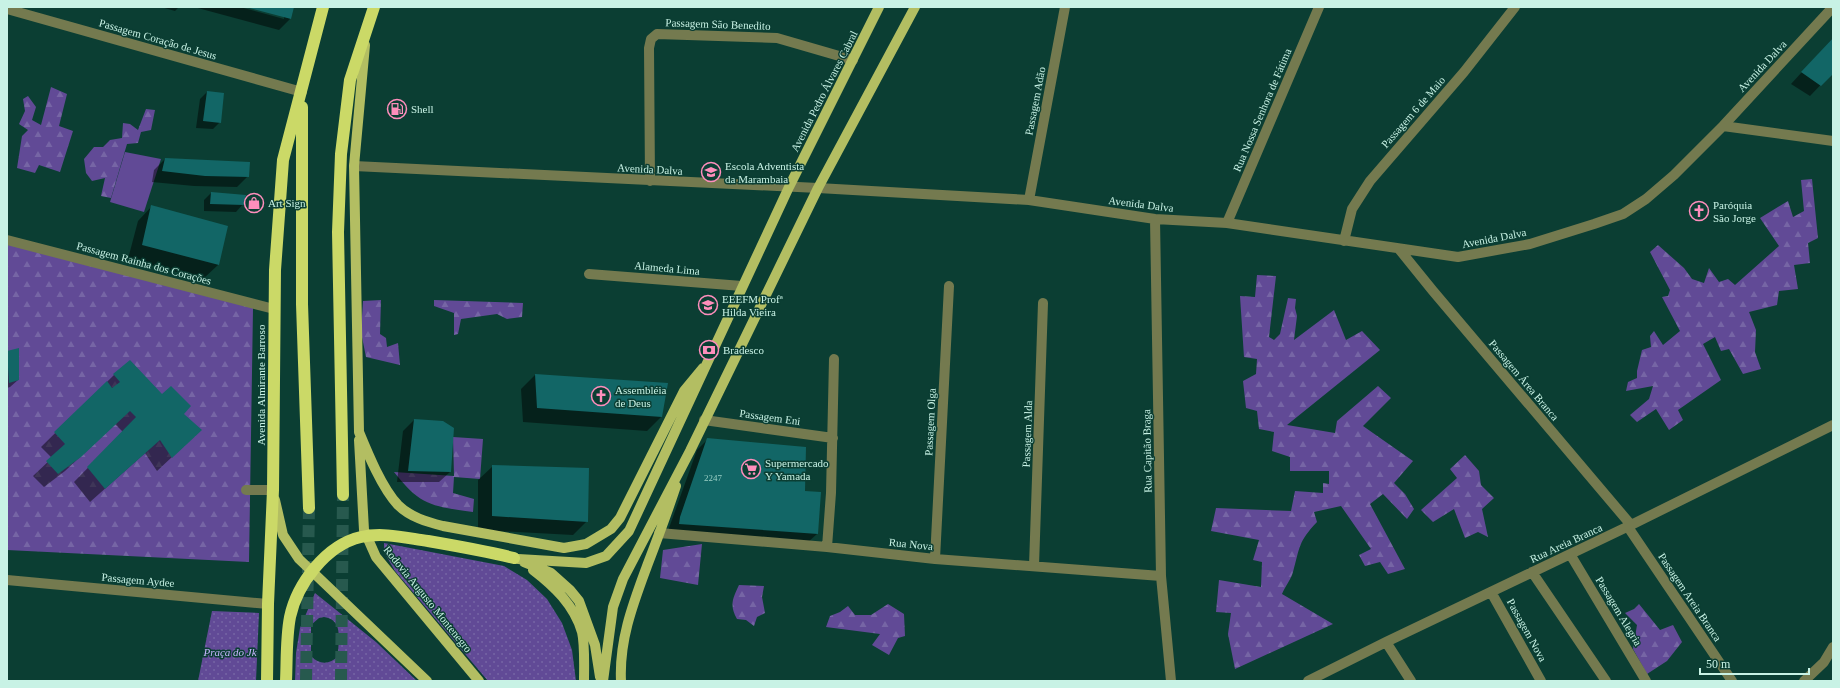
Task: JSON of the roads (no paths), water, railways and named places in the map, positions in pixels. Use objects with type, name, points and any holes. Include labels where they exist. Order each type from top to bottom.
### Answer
[{"type":"highway","name":"Avenida Almirante Barroso","points":[[267,681],[268,604],[273,490],[275,270],[283,160],[302,92],[314,36],[323,7]]},
{"type":"highway","points":[[343,495],[338,232],[341,154],[350,80],[374,7]]},
{"type":"highway","name":"Avenida Almirante Barroso","points":[[302,92],[302,304],[309,508]]},
{"type":"highway","points":[[286,681],[287,635],[290,616],[300,591],[309,576],[320,562],[339,547],[361,537],[392,535],[483,551],[516,559]]},
{"type":"main road","name":"Avenida Pedro Álvares Cabral","points":[[516,559],[586,563],[606,556],[629,531],[703,368],[789,187],[879,7]]},
{"type":"main road","points":[[602,681],[613,607],[623,579],[690,451],[818,188],[915,7]]},
{"type":"main road","name":"Rodovia Augusto Montenegro","points":[[366,34],[354,166],[359,432],[364,530],[376,557],[479,681]]},
{"type":"main road","points":[[359,432],[376,471],[398,505],[410,514],[424,521],[443,526],[564,548],[586,544],[611,529],[620,518],[684,391],[703,368]]},
{"type":"main road","points":[[621,681],[620,668],[626,625],[635,596],[690,451]]},
{"type":"main road","points":[[273,490],[283,535],[299,559],[427,681]]},
{"type":"main road","points":[[516,559],[543,578],[563,597],[574,611],[582,632],[584,681]]},
{"type":"main road","points":[[516,559],[551,573],[570,590],[579,601],[595,645],[602,681]]},
{"type":"street","name":"Passagem Adão","points":[[1029,200],[1065,7]]},
{"type":"street","name":"Rua Nossa Senhora de Fátima","points":[[1227,223],[1319,7]]},
{"type":"street","name":"Passagem 6 de Maio","points":[[1344,241],[1352,209],[1370,181],[1464,72],[1515,7]]},
{"type":"street","name":"Avenida Dalva","points":[[354,166],[818,188],[1029,200],[1155,219],[1227,223],[1458,258],[1530,244],[1622,214],[1646,199],[1674,175],[1723,126],[1833,7]]},
{"type":"street","name":"Passagem Coração de Jesus","points":[[7,9],[302,92]]},
{"type":"street","name":"Passagem São Benedito","points":[[650,181],[649,48],[651,39],[657,34],[776,38],[853,60]]},
{"type":"street","points":[[1723,126],[1833,141]]},
{"type":"street","name":"Rua Capitão Braga","points":[[1155,219],[1161,576],[1170,681]]},
{"type":"street","name":"Passagem Rainha dos Corações","points":[[7,240],[274,309]]},
{"type":"street","name":"Passagem Área Branca","points":[[1399,249],[1629,526]]},
{"type":"street","name":"Alameda Lima","points":[[589,274],[742,286]]},
{"type":"street","name":"Passagem Olga","points":[[935,559],[949,286]]},
{"type":"street","name":"Passagem Alda","points":[[1034,566],[1044,303]]},
{"type":"street","points":[[828,547],[833,438],[834,359]]},
{"type":"street","name":"Passagem Eni","points":[[704,420],[833,438]]},
{"type":"street","name":"Rua Areia Branca","points":[[1308,681],[1386,642],[1629,526],[1833,425]]},
{"type":"street","points":[[246,490],[273,490]]},
{"type":"street","name":"Passagem Areia Branca","points":[[1629,526],[1732,681]]},
{"type":"street","name":"Rua Nova","points":[[659,533],[828,547],[935,559],[1161,576]]},
{"type":"street","name":"Passagem Alegria","points":[[1570,554],[1646,681]]},
{"type":"street","points":[[1532,572],[1606,681]]},
{"type":"street","name":"Passagem Aydee","points":[[7,580],[268,604]]},
{"type":"street","name":"Passagem Nova","points":[[1491,592],[1542,681]]},
{"type":"street","points":[[1386,642],[1411,681]]},
{"type":"street","points":[[1804,681],[1824,662],[1833,647]]},
{"type":"tunnel","points":[[341,681],[343,495]]},
{"type":"tunnel","points":[[306,681],[309,508]]},
{"type":"place","name":"Shell","points":[[397,109]]},
{"type":"place","name":"Escola Adventista da Marambaia","points":[[711,172]]},
{"type":"place","name":"Art Sign","points":[[254,203]]},
{"type":"place","name":"Paróquia São Jorge","points":[[1699,211]]},
{"type":"place","name":"EEEFM Profª Hilda Vieira","points":[[708,305]]},
{"type":"place","name":"Bradesco","points":[[709,350]]},
{"type":"place","name":"Assembléia de Deus","points":[[601,396]]},
{"type":"place","name":"Supermercado Y Yamada","points":[[751,469]]},
{"type":"park label","name":"Praça do Jk","points":[[230,652]]}]
